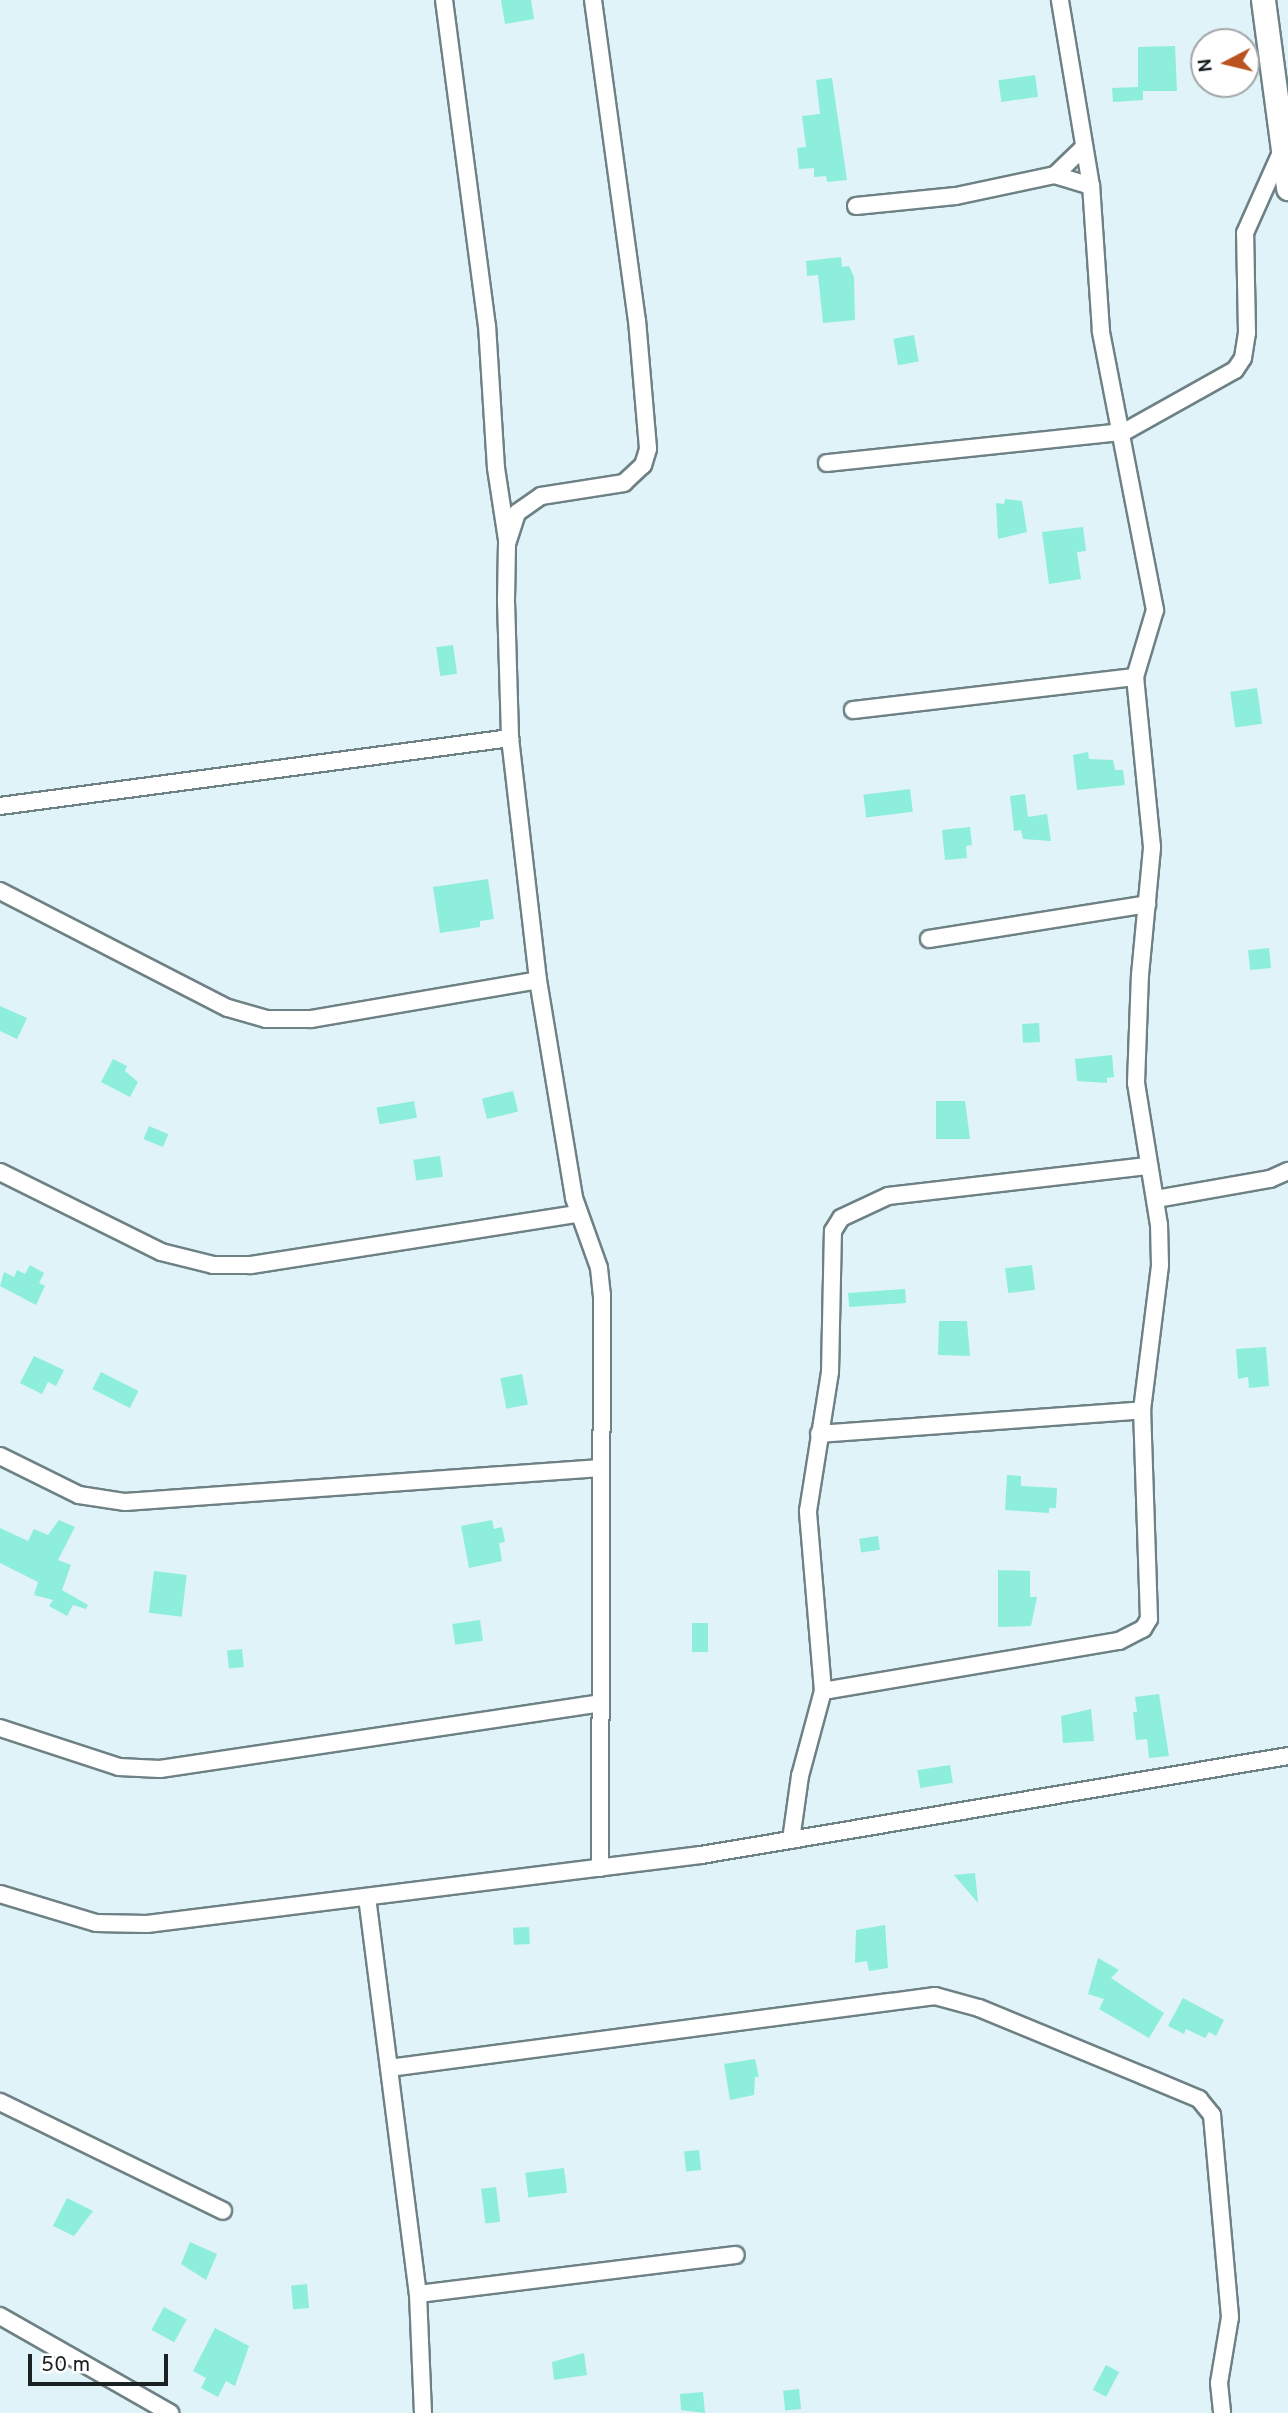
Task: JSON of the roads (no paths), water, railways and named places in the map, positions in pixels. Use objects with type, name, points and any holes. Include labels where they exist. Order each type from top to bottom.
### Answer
[{"type":"street","points":[[444,0],[487,325],[496,468],[507,543],[510,738],[538,980],[577,1214],[598,1268],[602,1295],[600,1868]]},
{"type":"street","points":[[507,543],[517,513],[528,502],[558,492],[624,483],[643,465],[648,449],[637,320],[593,0]]},
{"type":"street","points":[[823,1691],[1119,1641],[1143,1629],[1151,1605],[1141,1464],[1142,1410],[1160,1265],[1156,1199],[1136,1083],[1152,847],[1135,677],[1155,610],[1124,432],[1101,331],[1091,186],[1059,0]]},
{"type":"street","points":[[1263,0],[1288,188]]},
{"type":"street","points":[[1055,175],[1084,147]]},
{"type":"street","points":[[827,463],[1124,432],[1235,370],[1243,358],[1247,333],[1245,233],[1283,148]]},
{"type":"street","points":[[856,206],[956,196],[1055,175],[1091,186]]},
{"type":"street","points":[[853,710],[1135,677]]},
{"type":"street","points":[[0,806],[510,738]]},
{"type":"street","points":[[0,891],[228,1008],[265,1019],[311,1020],[538,980]]},
{"type":"street","points":[[929,939],[1147,904]]},
{"type":"street","points":[[791,1840],[800,1776],[823,1691],[808,1511],[830,1372],[829,1248],[841,1218],[888,1196],[1149,1166]]},
{"type":"street","points":[[1156,1199],[1269,1179],[1288,1171]]},
{"type":"street","points":[[0,1172],[162,1252],[213,1265],[251,1265],[577,1214]]},
{"type":"street","points":[[819,1434],[1142,1410]]},
{"type":"street","points":[[0,1457],[79,1495],[125,1502],[601,1468]]},
{"type":"street","points":[[0,1728],[118,1767],[160,1769],[600,1703]]},
{"type":"street","points":[[0,1894],[96,1923],[147,1924],[600,1868],[791,1840],[1288,1756]]},
{"type":"street","points":[[367,1897],[418,2294],[423,2413]]},
{"type":"street","points":[[389,2068],[935,1996],[979,2008],[1144,2076],[1199,2099],[1212,2115],[1230,2317],[1219,2383],[1222,2413]]},
{"type":"street","points":[[0,2102],[223,2211]]},
{"type":"street","points":[[418,2294],[736,2255]]},
{"type":"street","points":[[0,2316],[170,2413]]}]
